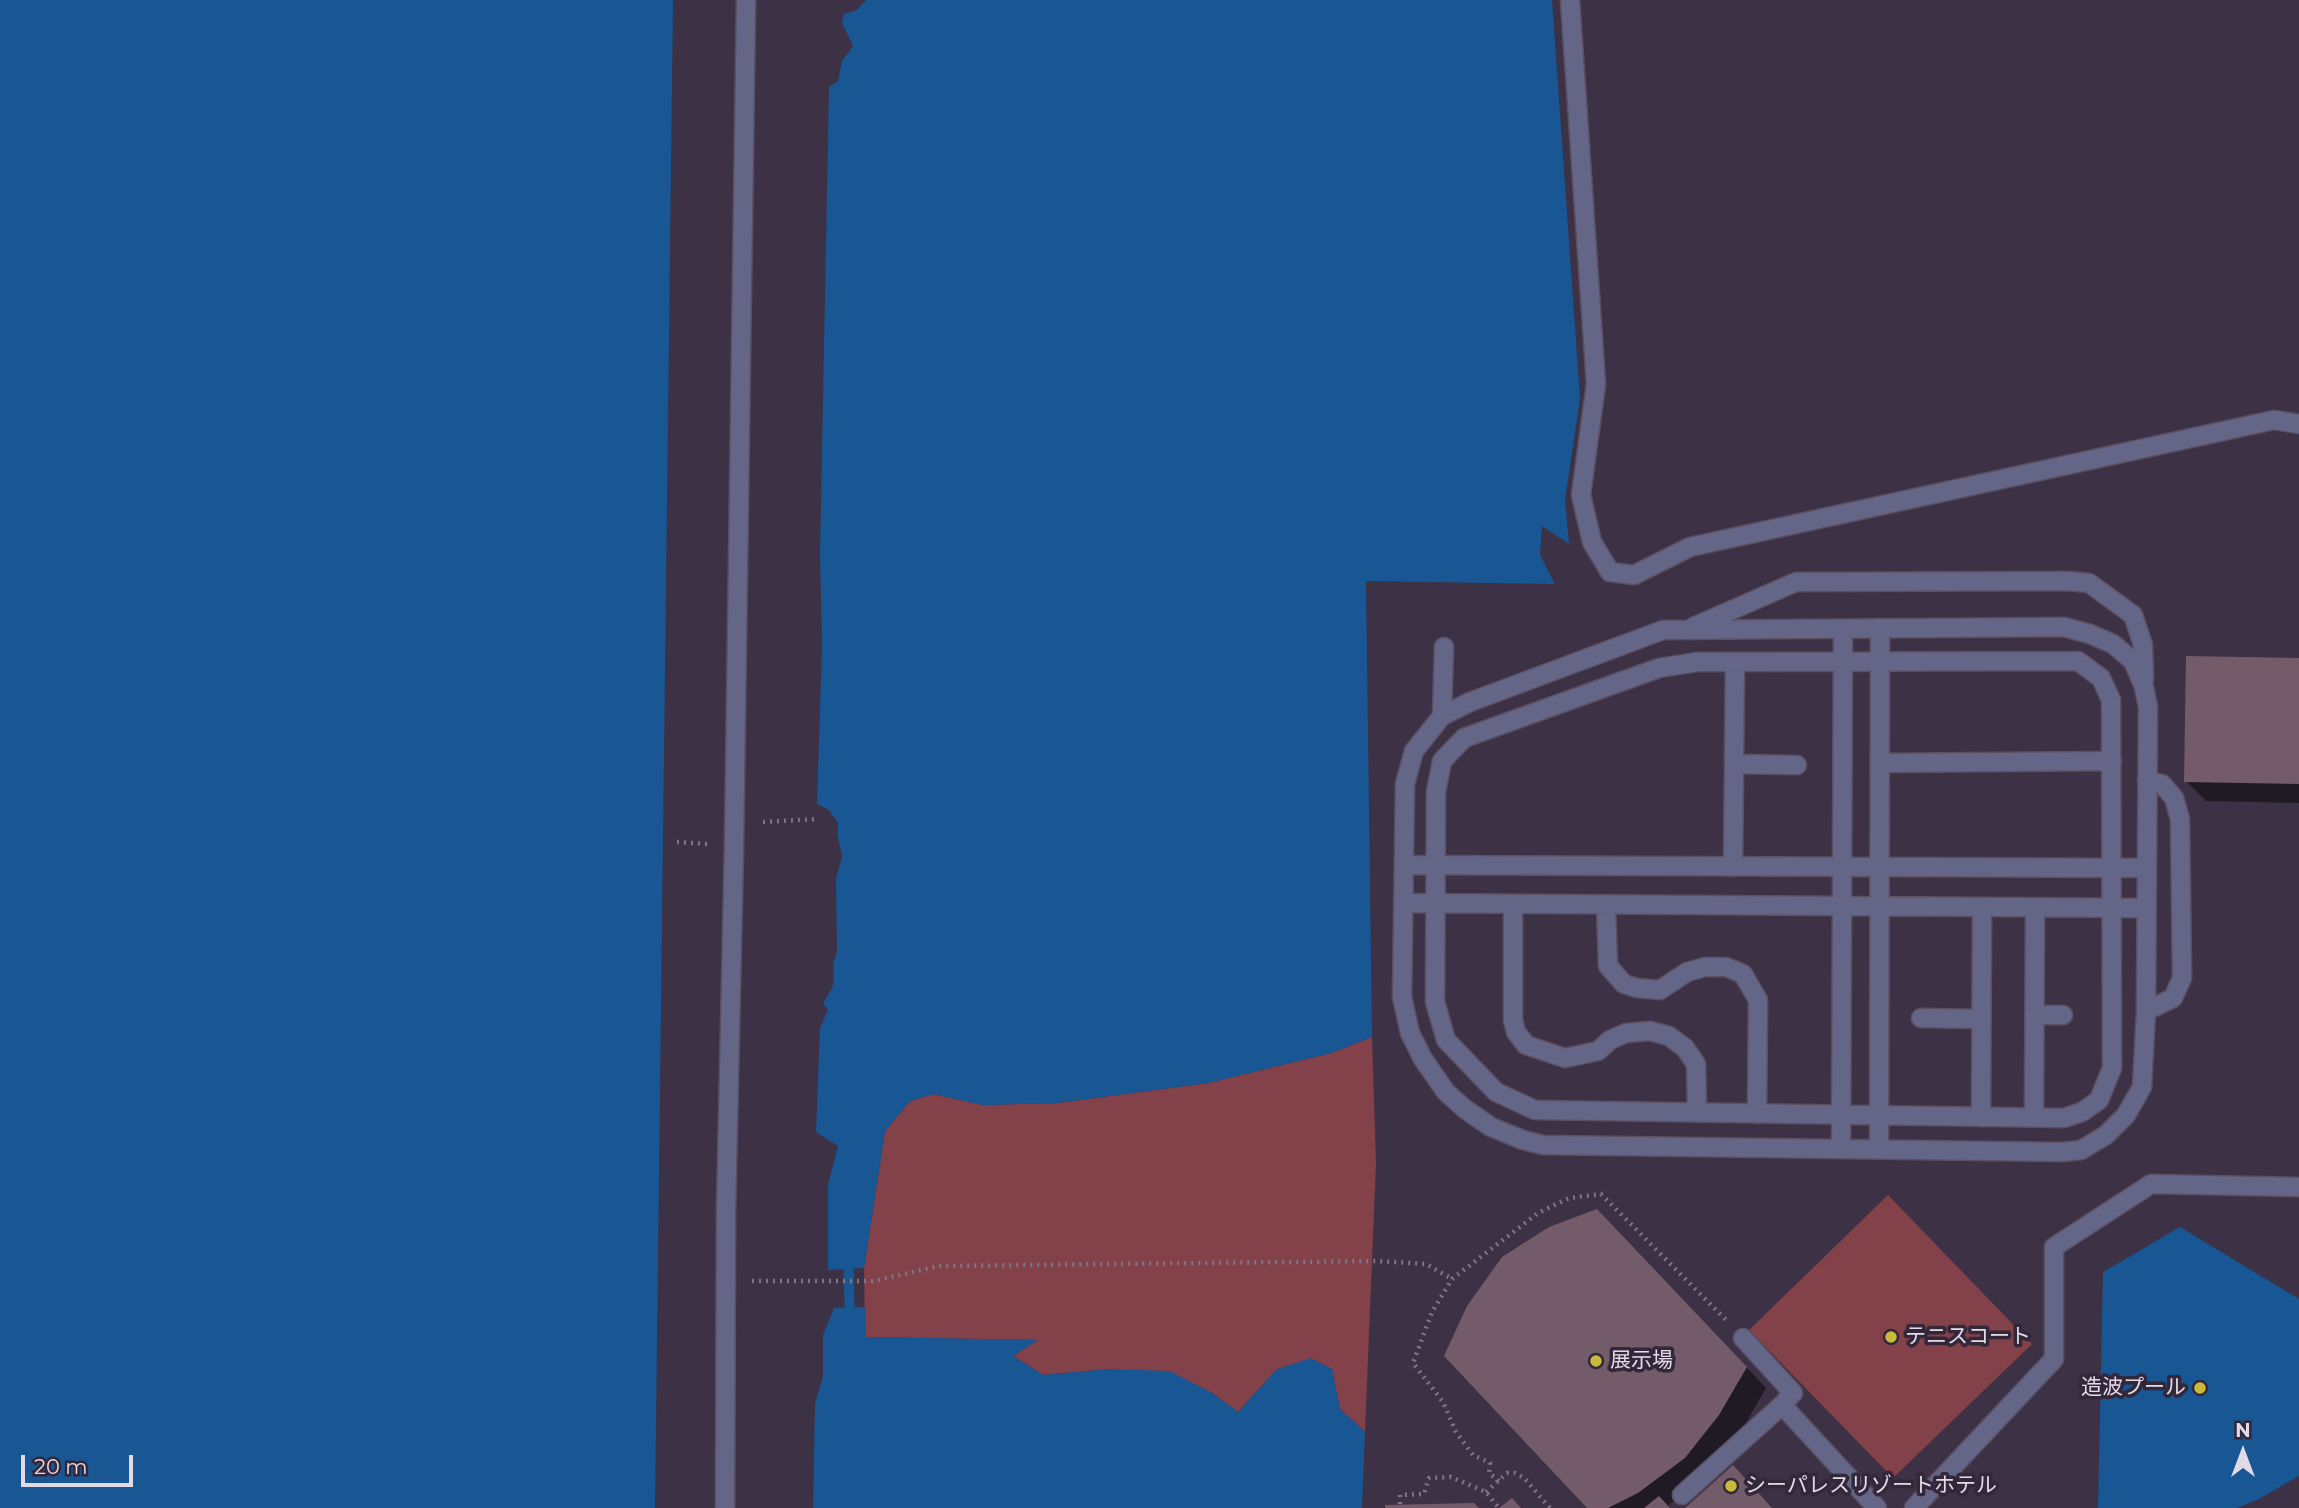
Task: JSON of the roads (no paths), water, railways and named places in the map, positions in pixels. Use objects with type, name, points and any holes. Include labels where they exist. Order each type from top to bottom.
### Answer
[{"type":"street","points":[[725,1508],[726,1211],[734,861],[746,0]]},
{"type":"street","points":[[1570,0],[1596,384],[1581,495],[1592,542],[1610,572],[1634,575],[1690,547],[2274,419],[2299,424]]},
{"type":"street","points":[[1687,630],[1796,582],[2089,583],[2133,615],[2143,645],[2144,687],[2148,707],[2146,1011],[2142,1087],[2126,1115],[2106,1135],[2081,1150],[1543,1145],[1523,1140],[1491,1127],[1446,1092],[1423,1059],[1410,1033],[1402,997],[1405,784],[1414,751],[1441,716],[1470,702],[1663,630],[1687,630],[1843,629],[1880,628],[2064,627],[2113,644],[2133,661],[2144,687]]},
{"type":"street","points":[[1879,1149],[1880,628]]},
{"type":"street","points":[[1841,1149],[1843,629]]},
{"type":"street","points":[[1441,716],[1444,647]]},
{"type":"street","points":[[2077,661],[2101,678],[2111,700],[2112,1068],[2099,1100],[2082,1112],[2064,1118],[1981,1117],[1535,1110],[1496,1092],[1446,1040],[1435,1002],[1436,792],[1442,761],[1464,738],[1659,668],[1697,662],[1842,664],[2077,661]]},
{"type":"street","points":[[1733,867],[1735,662]]},
{"type":"street","points":[[1880,762],[2112,761]]},
{"type":"street","points":[[1734,764],[1797,765]]},
{"type":"street","points":[[2146,1011],[2173,998],[2182,978],[2180,818],[2174,798],[2162,784],[2147,780]]},
{"type":"street","points":[[1404,865],[2146,868]]},
{"type":"street","points":[[1403,903],[2146,908]]},
{"type":"street","points":[[1513,904],[1513,1020],[1516,1032],[1526,1045],[1565,1058],[1598,1051],[1610,1040],[1626,1033],[1650,1031],[1669,1036],[1685,1048],[1696,1064],[1697,1112]]},
{"type":"street","points":[[1606,906],[1608,966],[1624,984],[1660,990],[1687,972],[1705,967],[1726,967],[1743,974],[1758,1000],[1758,1114]]},
{"type":"street","points":[[1981,1117],[1982,908]]},
{"type":"street","points":[[2034,1117],[2035,908]]},
{"type":"street","points":[[2034,1015],[2063,1015]]},
{"type":"street","points":[[1921,1018],[1981,1019]]},
{"type":"street","points":[[1914,1508],[2054,1359],[2054,1247],[2151,1184],[2299,1187]]},
{"type":"street","points":[[1682,1495],[1793,1393],[1743,1338]]},
{"type":"street","points":[[1782,1405],[1877,1508]]},
{"type":"water","points":[[0,0],[673,0],[655,1508],[0,1508]]},
{"type":"water","points":[[866,0],[1552,0],[1580,398],[1565,500],[1569,544],[1542,526],[1540,555],[1555,584],[1366,581],[1372,1037],[1331,1053],[1208,1083],[1057,1103],[983,1105],[933,1094],[910,1101],[885,1131],[864,1268],[828,1270],[828,1184],[838,1146],[816,1132],[820,1028],[828,1010],[823,1003],[834,980],[833,964],[837,952],[836,879],[842,856],[838,823],[829,810],[817,804],[822,645],[820,555],[829,87],[838,81],[842,61],[853,46],[842,23],[844,14],[857,10]]},
{"type":"water","name":"造波プール","points":[[2180,1227],[2299,1299],[2299,1476],[2237,1508],[2098,1508],[2103,1272]]},
{"type":"water","points":[[865,1307],[866,1337],[1038,1340],[1013,1356],[1043,1375],[1109,1369],[1170,1371],[1212,1393],[1238,1412],[1277,1369],[1311,1358],[1332,1369],[1340,1409],[1365,1432],[1362,1508],[813,1508],[815,1403],[823,1376],[823,1335],[834,1308]]},
{"type":"waterway","points":[[848,1254],[850,1319]]},
{"type":"place","name":"テニスコート","points":[[1891,1337]]},
{"type":"place","name":"展示場","points":[[1596,1361]]},
{"type":"place","name":"造波プール","points":[[2200,1388]]},
{"type":"place","name":"シーパレスリゾートホテル","points":[[1731,1486]]}]
